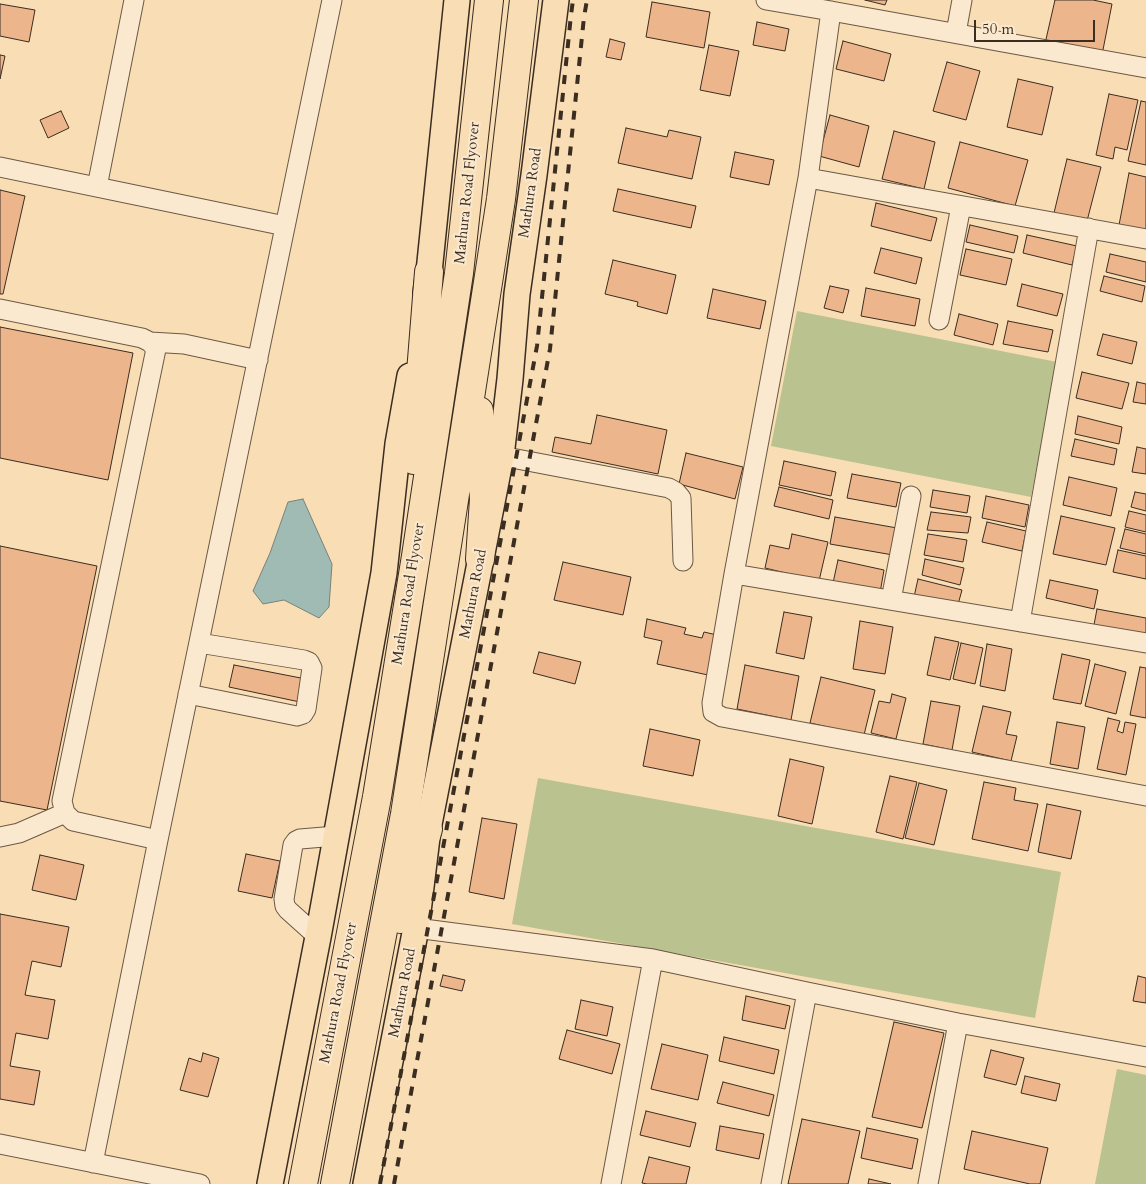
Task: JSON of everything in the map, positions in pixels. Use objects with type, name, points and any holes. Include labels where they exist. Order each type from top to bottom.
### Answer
[{"type":"highway","name":"Mathura Road Flyover","points":[[303,1184],[377,797],[416,556],[459,273],[489,0]]},
{"type":"highway","name":"Mathura Road Flyover","points":[[476,362],[501,199],[524,0]]},
{"type":"highway","points":[[416,556],[412,482],[429,272]]},
{"type":"highway","points":[[476,362],[484,499],[480,559]]},
{"type":"highway","name":"Mathura Road","points":[[365,1024],[405,814],[476,362]]},
{"type":"highway","points":[[335,1184],[365,1024],[399,926],[428,829]]},
{"type":"main road","points":[[270,1184],[318,938],[384,573],[398,444],[429,272],[457,0]]},
{"type":"main road","name":"Mathura Road","points":[[366,1184],[416,928],[428,829],[501,456],[517,294],[556,0]]},
{"type":"street","points":[[98,187],[134,0]]},
{"type":"street","points":[[93,1163],[332,0]]},
{"type":"street","points":[[766,0],[831,10],[1146,68]]},
{"type":"street","points":[[956,34],[962,0]]},
{"type":"street","points":[[831,10],[808,178],[734,574],[712,703],[713,712],[722,717],[1146,796]]},
{"type":"street","points":[[0,167],[286,226]]},
{"type":"street","points":[[808,178],[1146,239]]},
{"type":"street","points":[[939,320],[961,206]]},
{"type":"street","points":[[1020,622],[1089,228]]},
{"type":"street","points":[[0,309],[142,338],[150,342],[156,349],[62,801],[64,814],[73,821],[158,840]]},
{"type":"street","points":[[150,342],[184,344],[258,360]]},
{"type":"street","points":[[501,456],[669,488],[676,492],[681,498],[683,562]]},
{"type":"street","points":[[891,600],[911,496]]},
{"type":"street","points":[[734,574],[1146,643]]},
{"type":"street","points":[[188,694],[297,716],[303,714],[306,709],[312,668],[309,662],[199,643]]},
{"type":"street","points":[[0,837],[19,833],[64,814]]},
{"type":"street","points":[[318,938],[285,906],[284,899],[293,845],[300,839],[336,836]]},
{"type":"street","points":[[416,928],[652,959],[958,1023],[1146,1057]]},
{"type":"street","points":[[611,1184],[652,959]]},
{"type":"street","points":[[771,1184],[807,992]]},
{"type":"street","points":[[928,1184],[958,1023]]},
{"type":"street","points":[[0,1144],[200,1184]]},
{"type":"green space","points":[[797,311],[1057,362],[1031,497],[771,446]]},
{"type":"green space","points":[[538,778],[1061,872],[1035,1018],[512,924]]},
{"type":"green space","points":[[1117,1069],[1146,1075],[1146,1184],[1095,1184]]},
{"type":"water","points":[[303,499],[332,564],[329,607],[319,618],[284,600],[263,604],[253,591],[270,553],[288,502]]},
{"type":"building","points":[[865,0],[887,0],[885,5]]},
{"type":"building","points":[[1055,0],[1093,0],[1112,4],[1101,60],[1044,48]]},
{"type":"building","points":[[652,2],[710,12],[704,48],[646,37]]},
{"type":"building","points":[[0,4],[35,10],[29,42],[0,36]]},
{"type":"building","points":[[757,22],[789,29],[785,51],[753,45]]},
{"type":"building","points":[[610,39],[625,43],[621,60],[606,57]]},
{"type":"building","points":[[843,41],[891,54],[884,81],[836,69]]},
{"type":"building","points":[[709,45],[739,51],[730,96],[700,90]]},
{"type":"building","points":[[0,55],[5,56],[0,79]]},
{"type":"building","points":[[947,62],[980,71],[966,120],[933,111]]},
{"type":"building","points":[[1018,79],[1053,87],[1042,135],[1007,127]]},
{"type":"building","points":[[1109,94],[1138,100],[1127,150],[1115,147],[1113,159],[1096,155]]},
{"type":"building","points":[[1141,101],[1146,102],[1146,165],[1128,161]]},
{"type":"building","points":[[61,111],[69,128],[48,138],[40,120]]},
{"type":"building","points":[[830,115],[869,126],[859,167],[819,156]]},
{"type":"building","points":[[626,128],[667,137],[669,130],[701,137],[692,179],[618,163]]},
{"type":"building","points":[[894,131],[935,142],[924,189],[882,179]]},
{"type":"building","points":[[960,142],[1028,160],[1015,206],[948,188]]},
{"type":"building","points":[[735,152],[774,160],[769,185],[730,177]]},
{"type":"building","points":[[1067,159],[1101,167],[1087,221],[1054,213]]},
{"type":"building","points":[[1129,173],[1146,177],[1146,230],[1119,225]]},
{"type":"building","points":[[618,189],[696,206],[691,228],[613,211]]},
{"type":"building","points":[[0,190],[25,196],[3,294],[0,294]]},
{"type":"building","points":[[876,203],[937,218],[931,241],[871,226]]},
{"type":"building","points":[[970,225],[1018,236],[1014,253],[966,242]]},
{"type":"building","points":[[1027,235],[1077,246],[1072,265],[1023,253]]},
{"type":"building","points":[[881,248],[922,258],[916,284],[874,273]]},
{"type":"building","points":[[966,249],[1012,259],[1006,285],[960,275]]},
{"type":"building","points":[[1110,254],[1146,262],[1146,282],[1106,272]]},
{"type":"building","points":[[613,260],[676,275],[667,314],[637,306],[638,302],[605,294]]},
{"type":"building","points":[[1104,276],[1145,286],[1142,302],[1100,291]]},
{"type":"building","points":[[1022,284],[1063,294],[1057,316],[1017,306]]},
{"type":"building","points":[[830,286],[849,290],[843,313],[824,308]]},
{"type":"building","points":[[866,288],[920,299],[915,326],[861,316]]},
{"type":"building","points":[[713,289],[766,301],[760,329],[707,318]]},
{"type":"building","points":[[959,314],[998,324],[993,345],[954,335]]},
{"type":"building","points":[[1008,321],[1053,330],[1048,352],[1003,344]]},
{"type":"building","points":[[0,327],[133,353],[108,480],[0,458]]},
{"type":"building","points":[[1103,334],[1137,342],[1132,364],[1097,355]]},
{"type":"building","points":[[1082,372],[1129,383],[1122,409],[1076,398]]},
{"type":"building","points":[[1137,382],[1146,384],[1146,404],[1133,402]]},
{"type":"building","points":[[597,415],[667,430],[658,474],[552,452],[555,437],[591,444]]},
{"type":"building","points":[[1078,416],[1122,427],[1119,444],[1075,434]]},
{"type":"building","points":[[1075,439],[1117,449],[1114,465],[1071,456]]},
{"type":"building","points":[[1137,447],[1146,449],[1146,474],[1132,472]]},
{"type":"building","points":[[686,453],[743,467],[735,499],[679,484]]},
{"type":"building","points":[[784,461],[836,472],[831,496],[779,485]]},
{"type":"building","points":[[852,474],[901,483],[896,507],[847,498]]},
{"type":"building","points":[[1069,477],[1117,488],[1111,516],[1063,505]]},
{"type":"building","points":[[779,487],[833,500],[829,519],[774,506]]},
{"type":"building","points":[[933,490],[970,496],[967,513],[930,507]]},
{"type":"building","points":[[1135,492],[1146,494],[1146,511],[1131,507]]},
{"type":"building","points":[[986,496],[1029,505],[1025,527],[982,518]]},
{"type":"building","points":[[1129,511],[1146,515],[1146,532],[1125,527]]},
{"type":"building","points":[[931,512],[971,517],[968,533],[927,530]]},
{"type":"building","points":[[1061,516],[1115,528],[1106,565],[1053,554]]},
{"type":"building","points":[[835,517],[897,528],[893,555],[830,544]]},
{"type":"building","points":[[987,522],[1026,531],[1022,551],[982,542]]},
{"type":"building","points":[[1125,529],[1146,534],[1146,554],[1120,548]]},
{"type":"building","points":[[792,534],[828,542],[819,581],[765,568],[770,545],[789,549]]},
{"type":"building","points":[[928,534],[967,540],[963,562],[924,555]]},
{"type":"building","points":[[0,546],[97,566],[47,810],[0,801]]},
{"type":"building","points":[[1118,550],[1146,556],[1146,579],[1113,572]]},
{"type":"building","points":[[925,559],[964,568],[960,585],[922,575]]},
{"type":"building","points":[[838,560],[884,570],[880,593],[833,583]]},
{"type":"building","points":[[563,562],[631,577],[623,615],[554,600]]},
{"type":"building","points":[[918,579],[962,590],[957,608],[914,597]]},
{"type":"building","points":[[1050,580],[1098,590],[1094,609],[1046,598]]},
{"type":"building","points":[[1097,609],[1146,618],[1146,638],[1093,630]]},
{"type":"building","points":[[784,612],[812,617],[804,659],[776,653]]},
{"type":"building","points":[[647,619],[686,628],[684,634],[702,638],[704,632],[717,635],[708,675],[657,664],[662,641],[644,637]]},
{"type":"building","points":[[860,621],[893,627],[885,674],[853,669]]},
{"type":"building","points":[[935,637],[959,642],[950,680],[927,675]]},
{"type":"building","points":[[961,643],[983,648],[975,684],[953,679]]},
{"type":"building","points":[[987,644],[1012,649],[1005,691],[980,686]]},
{"type":"building","points":[[539,652],[581,662],[575,684],[533,673]]},
{"type":"building","points":[[1062,654],[1090,660],[1081,704],[1053,699]]},
{"type":"building","points":[[1095,664],[1126,672],[1116,714],[1085,706]]},
{"type":"building","points":[[234,665],[306,679],[300,702],[229,687]]},
{"type":"building","points":[[745,665],[799,676],[791,720],[737,709]]},
{"type":"building","points":[[1140,667],[1146,668],[1146,718],[1130,715]]},
{"type":"building","points":[[821,677],[875,690],[864,735],[810,723]]},
{"type":"building","points":[[892,694],[906,698],[896,739],[871,733],[879,701],[890,703]]},
{"type":"building","points":[[931,701],[960,706],[952,750],[923,744]]},
{"type":"building","points":[[983,706],[1011,712],[1006,734],[1017,736],[1011,761],[972,752]]},
{"type":"building","points":[[1108,718],[1120,721],[1117,731],[1123,733],[1125,722],[1136,724],[1126,775],[1097,769]]},
{"type":"building","points":[[1057,722],[1085,727],[1078,769],[1050,764]]},
{"type":"building","points":[[650,729],[700,740],[693,776],[643,766]]},
{"type":"building","points":[[790,759],[824,767],[812,824],[778,816]]},
{"type":"building","points":[[890,776],[917,782],[903,839],[876,832]]},
{"type":"building","points":[[984,782],[1016,788],[1014,800],[1038,804],[1028,851],[972,839]]},
{"type":"building","points":[[919,783],[947,790],[934,845],[905,838]]},
{"type":"building","points":[[1047,804],[1081,811],[1071,859],[1038,852]]},
{"type":"building","points":[[482,818],[517,824],[504,899],[469,892]]},
{"type":"building","points":[[246,854],[280,861],[272,898],[238,891]]},
{"type":"building","points":[[40,855],[84,865],[76,900],[32,890]]},
{"type":"building","points":[[0,914],[69,927],[61,967],[32,961],[25,995],[55,1000],[48,1039],[16,1033],[10,1066],[40,1071],[34,1105],[0,1099]]},
{"type":"building","points":[[443,975],[465,980],[462,991],[440,986]]},
{"type":"building","points":[[1138,976],[1146,978],[1146,1003],[1133,1001]]},
{"type":"building","points":[[746,996],[790,1006],[785,1029],[742,1020]]},
{"type":"building","points":[[581,1000],[613,1007],[607,1036],[575,1029]]},
{"type":"building","points":[[894,1022],[944,1033],[922,1128],[872,1117]]},
{"type":"building","points":[[567,1030],[620,1044],[612,1074],[559,1059]]},
{"type":"building","points":[[724,1037],[779,1050],[774,1074],[719,1061]]},
{"type":"building","points":[[662,1044],[708,1055],[698,1100],[651,1089]]},
{"type":"building","points":[[991,1050],[1024,1058],[1016,1085],[984,1077]]},
{"type":"building","points":[[203,1053],[219,1058],[208,1097],[180,1090],[189,1058],[201,1062]]},
{"type":"building","points":[[1025,1076],[1060,1084],[1056,1101],[1021,1093]]},
{"type":"building","points":[[723,1082],[774,1095],[769,1116],[717,1103]]},
{"type":"building","points":[[646,1111],[696,1123],[690,1147],[640,1135]]},
{"type":"building","points":[[802,1119],[860,1131],[848,1184],[788,1184]]},
{"type":"building","points":[[720,1126],[764,1134],[759,1159],[716,1150]]},
{"type":"building","points":[[867,1128],[918,1139],[912,1169],[861,1158]]},
{"type":"building","points":[[972,1131],[1048,1148],[1040,1184],[1030,1184],[964,1169]]},
{"type":"building","points":[[649,1157],[690,1167],[686,1184],[642,1183]]},
{"type":"building","points":[[869,1179],[891,1184],[868,1184]]},
{"type":"railway","points":[[380,1184],[537,346],[573,0]]},
{"type":"railway","points":[[394,1184],[550,349],[587,0]]}]
